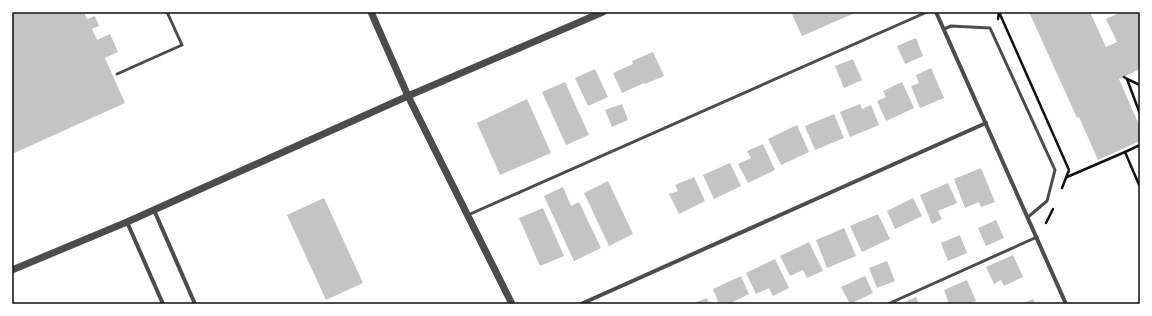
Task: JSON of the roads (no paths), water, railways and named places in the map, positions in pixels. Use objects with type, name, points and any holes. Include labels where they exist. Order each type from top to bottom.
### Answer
[{"type":"street","points":[[371,12],[408,96],[512,304]]},
{"type":"street","points":[[12,270],[127,222],[408,96],[603,12]]},
{"type":"street","points":[[936,12],[1066,304]]},
{"type":"street","points":[[581,304],[986,122]]},
{"type":"street","points":[[154,210],[195,304]]},
{"type":"street","points":[[127,222],[163,304]]},
{"type":"lane","points":[[117,74],[182,45],[168,12]]},
{"type":"lane","points":[[468,215],[927,12]]},
{"type":"lane","points":[[944,29],[951,26],[990,28],[1055,170],[1047,200],[1028,217]]},
{"type":"lane","points":[[888,304],[1037,237]]}]
